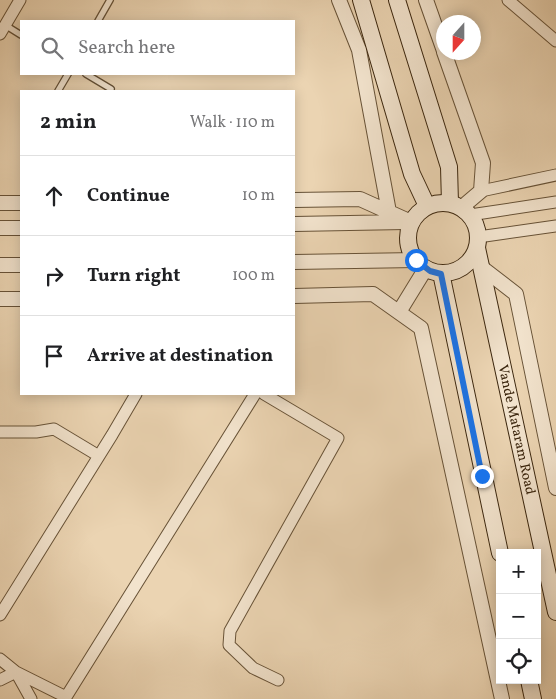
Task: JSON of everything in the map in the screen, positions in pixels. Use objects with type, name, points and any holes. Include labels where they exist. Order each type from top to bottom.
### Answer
[{"type":"main road","points":[[361,0],[412,174],[427,206]]},
{"type":"main road","points":[[397,0],[460,209]]},
{"type":"main road","points":[[438,203],[460,209],[476,225],[478,242],[472,259],[464,267],[453,272],[428,268],[412,256],[408,245],[408,233],[411,222],[427,206],[438,203]]},
{"type":"main road","name":"Vande Mataram Road","points":[[478,242],[481,267],[556,612]]},
{"type":"main road","points":[[428,268],[499,549]]},
{"type":"main road","points":[[530,684],[533,699]]},
{"type":"street","points":[[2,30],[20,0]]},
{"type":"street","points":[[339,0],[359,50],[389,212]]},
{"type":"street","points":[[426,0],[436,29]]},
{"type":"street","points":[[508,0],[554,36]]},
{"type":"street","points":[[447,60],[482,163],[481,191]]},
{"type":"street","points":[[460,209],[481,191],[556,175]]},
{"type":"street","points":[[295,200],[360,199],[411,222]]},
{"type":"street","points":[[460,209],[556,202]]},
{"type":"street","points":[[0,203],[20,203]]},
{"type":"street","points":[[295,224],[411,222]]},
{"type":"street","points":[[478,242],[556,226]]},
{"type":"street","points":[[0,228],[20,228]]},
{"type":"street","points":[[295,262],[428,268]]},
{"type":"street","points":[[0,265],[20,265]]},
{"type":"street","points":[[481,267],[516,294],[556,488]]},
{"type":"street","points":[[399,312],[428,268]]},
{"type":"street","points":[[295,296],[373,294],[421,328],[502,699]]},
{"type":"street","points":[[0,298],[20,298]]},
{"type":"street","points":[[0,615],[100,456],[135,395]]},
{"type":"street","points":[[0,659],[16,672],[66,697],[254,395]]},
{"type":"street","points":[[266,395],[338,438],[230,632],[229,645],[253,668],[278,680]]},
{"type":"street","points":[[0,432],[36,432],[54,429],[100,456]]},
{"type":"street","points":[[0,680],[16,672]]},
{"type":"street","points":[[16,672],[31,699]]},
{"type":"lane","points":[[99,20],[110,0]]},
{"type":"lane","points":[[2,30],[20,35]]},
{"type":"lane","points":[[59,90],[67,75]]},
{"type":"lane","points":[[88,75],[111,89]]},
{"type":"route","points":[[416,260],[430,271],[441,274],[482,476]]}]
